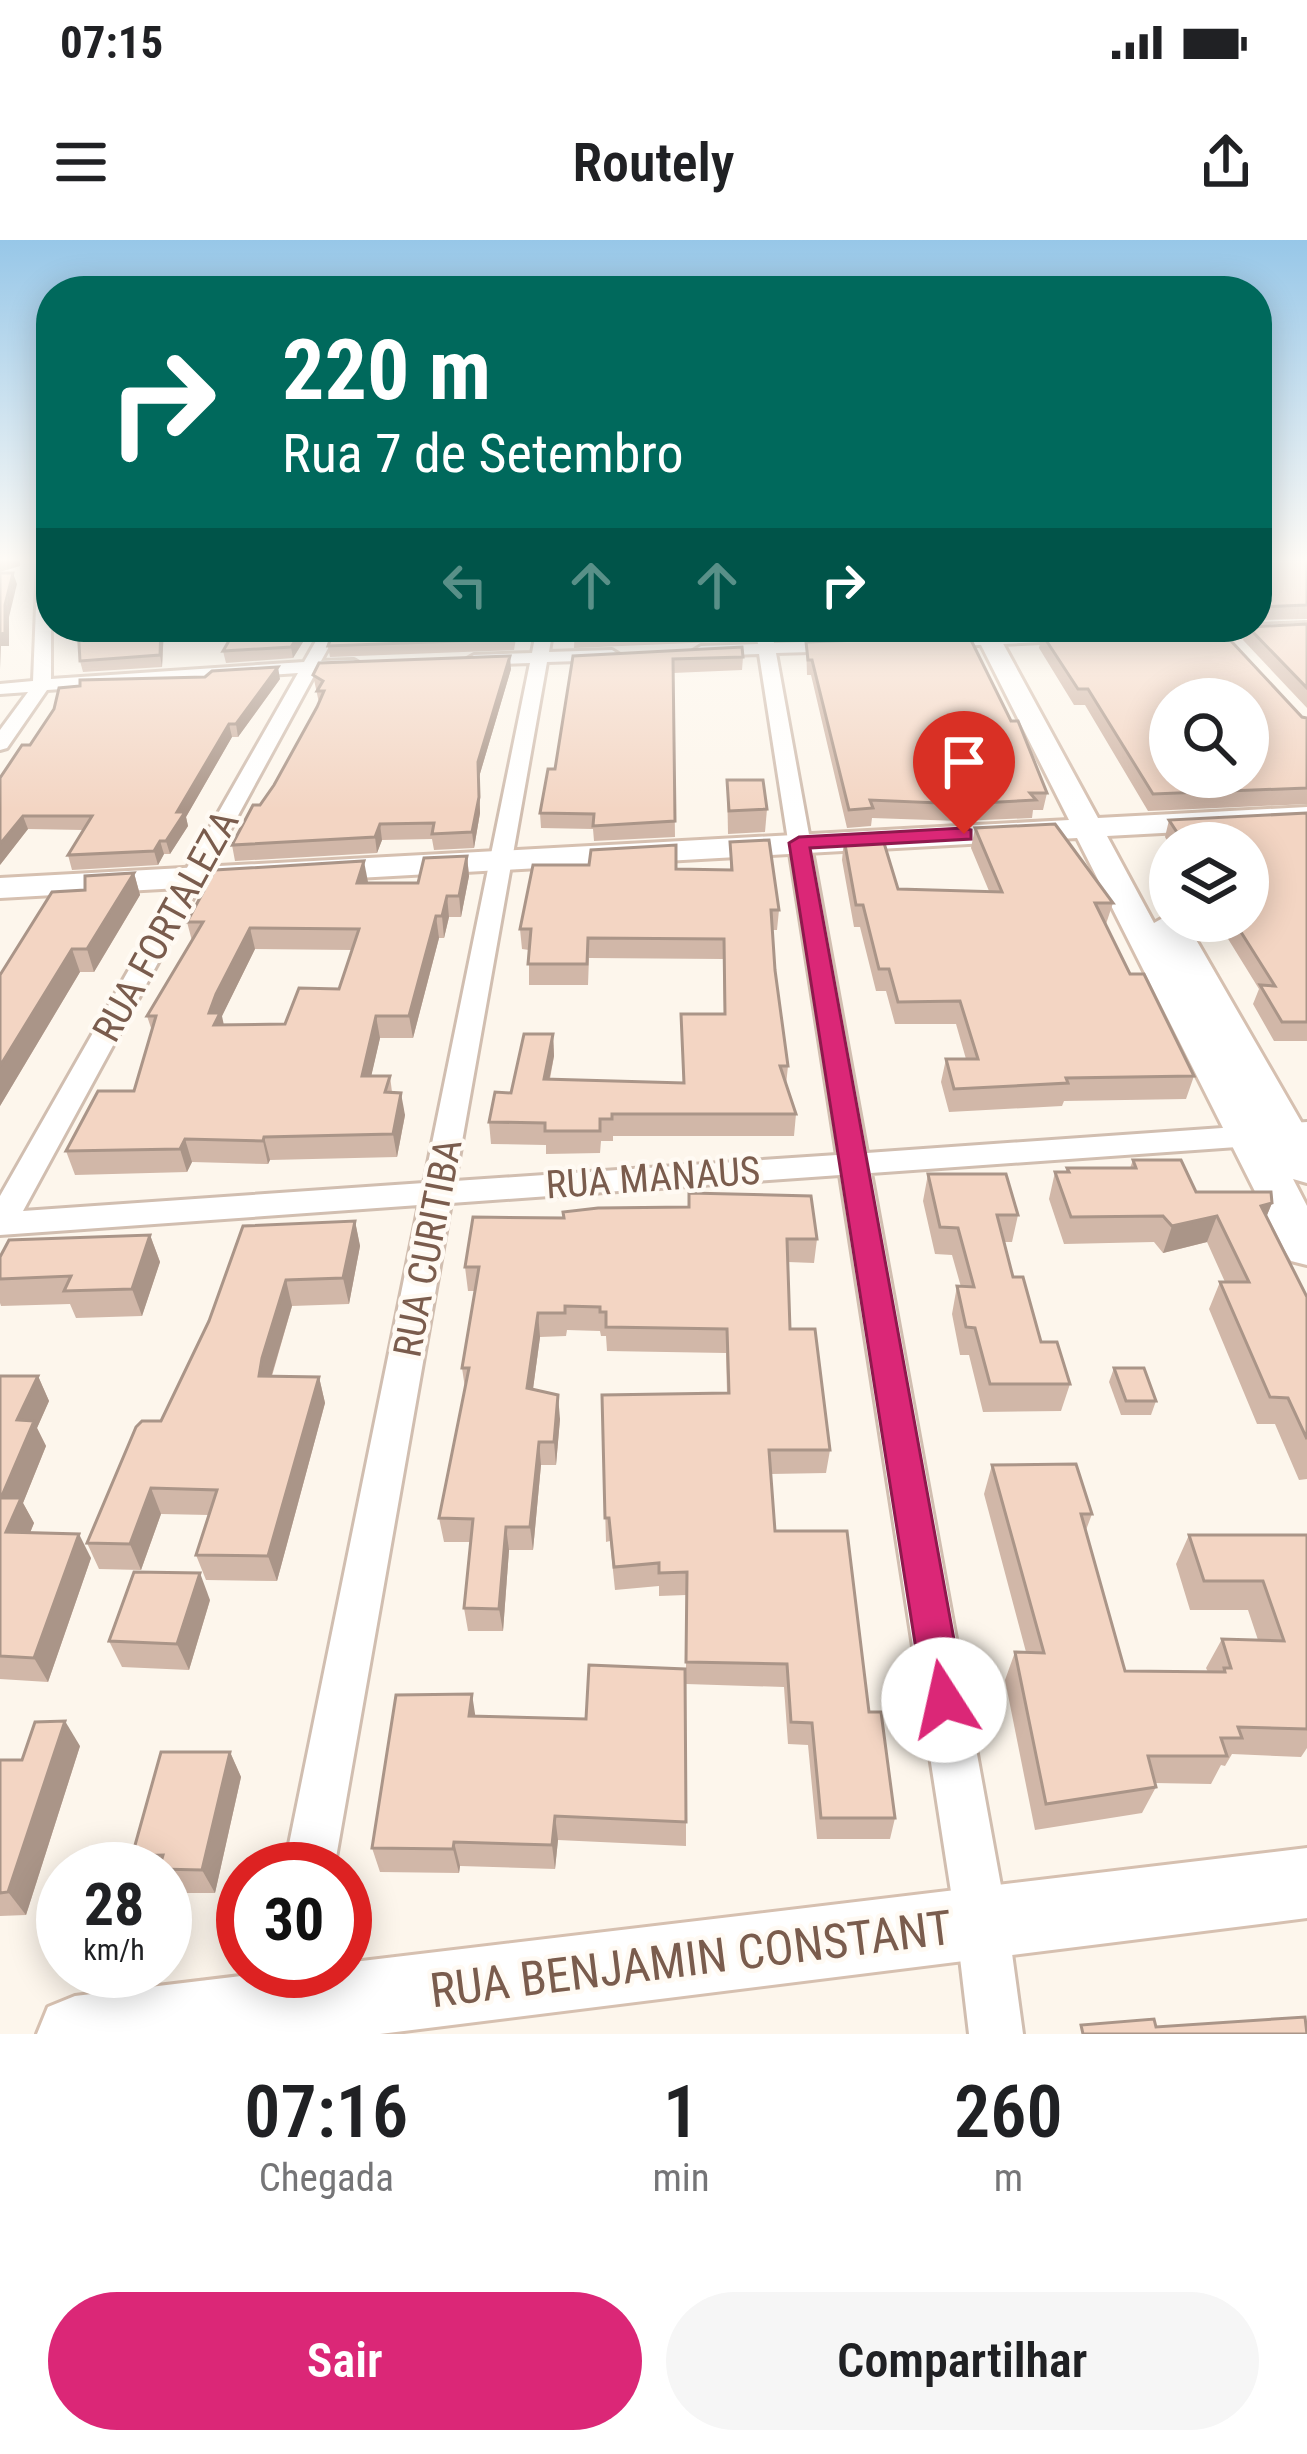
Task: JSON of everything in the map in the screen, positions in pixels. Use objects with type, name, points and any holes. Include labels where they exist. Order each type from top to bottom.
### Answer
[{"type":"street","points":[[0,744],[42,685],[43,643]]},
{"type":"street","name":"RUA FORTALEZA","points":[[0,1224],[323,643]]},
{"type":"street","points":[[447,661],[538,643]]},
{"type":"street","name":"RUA CURITIBA","points":[[314,1842],[542,643]]},
{"type":"street","points":[[547,643],[630,654]]},
{"type":"street","points":[[676,652],[735,643]]},
{"type":"street","points":[[766,643],[982,1924],[995,2034]]},
{"type":"street","points":[[826,643],[856,645]]},
{"type":"street","points":[[1002,643],[1102,827],[1307,1249]]},
{"type":"street","points":[[1230,643],[1234,647]]},
{"type":"street","points":[[0,689],[379,664]]},
{"type":"street","points":[[0,888],[1307,816]]},
{"type":"street","points":[[1102,827],[1297,1133],[1307,1169]]},
{"type":"street","name":"RUA MANAUS","points":[[0,1224],[1297,1133]]},
{"type":"street","name":"RUA BENJAMIN CONSTANT","points":[[75,2034],[282,2004],[1307,1883]]},
{"type":"building","points":[[79,643],[160,643],[160,655],[80,661]]},
{"type":"building","points":[[228,643],[294,643],[291,647],[223,651]]},
{"type":"building","points":[[329,643],[415,643],[328,646]]},
{"type":"building","points":[[806,643],[972,643],[1011,721],[1018,721],[1047,793],[1030,793],[1036,800],[963,804],[870,800],[873,808],[849,810],[812,660],[808,660]]},
{"type":"building","points":[[1048,643],[1233,643],[1266,678],[1149,678],[1149,788],[1088,689],[1078,689]]},
{"type":"building","points":[[1263,643],[1307,643],[1307,688]]},
{"type":"building","points":[[742,647],[743,657],[673,659],[675,821],[593,826],[594,814],[540,813],[548,769],[555,769],[573,656]]},
{"type":"building","points":[[510,656],[478,762],[479,797],[472,832],[432,834],[434,823],[380,824],[375,837],[232,845],[253,805],[260,805],[274,785],[317,707],[324,691],[317,691],[323,681],[313,675],[319,663]]},
{"type":"building","points":[[278,667],[236,724],[229,724],[177,812],[185,812],[154,851],[68,855],[92,816],[23,816],[0,844],[0,778],[54,709],[59,688],[80,686],[80,680],[205,677],[212,671]]},
{"type":"building","points":[[1269,682],[1307,718],[1307,788],[1269,789]]},
{"type":"building","points":[[727,780],[763,780],[767,809],[729,811]]},
{"type":"building","points":[[1307,813],[1307,1022],[1282,1022],[1260,985],[1275,986],[1247,942],[1269,942],[1269,822],[1169,820]]},
{"type":"building","points":[[1055,824],[1113,903],[1095,903],[1130,974],[1144,974],[1194,1076],[1066,1078],[1068,1083],[954,1089],[946,1059],[978,1059],[960,1001],[898,1002],[889,969],[879,969],[863,905],[856,905],[844,839],[881,833],[898,889],[1002,892],[975,828]]},
{"type":"building","points":[[769,840],[779,910],[771,910],[775,970],[788,1066],[780,1066],[796,1114],[612,1114],[612,1119],[600,1119],[600,1131],[545,1131],[545,1123],[489,1122],[495,1092],[511,1093],[524,1034],[553,1034],[544,1079],[684,1083],[681,1014],[725,1014],[724,939],[588,938],[587,964],[528,964],[531,929],[520,929],[533,865],[589,865],[591,850],[676,845],[676,869],[732,870],[730,842]]},
{"type":"building","points":[[467,856],[459,896],[447,896],[442,916],[436,916],[409,1016],[376,1016],[362,1076],[390,1076],[385,1092],[401,1093],[393,1134],[264,1137],[263,1141],[185,1139],[180,1149],[66,1151],[98,1091],[134,1091],[156,1016],[147,1016],[203,922],[187,922],[215,870],[364,861],[357,883],[418,883],[424,858]],"holes":[[[250,928],[359,929],[339,989],[299,988],[285,1024],[214,1025],[220,1013],[209,1013],[216,994]]]},
{"type":"building","points":[[134,873],[87,949],[72,949],[0,1066],[0,975],[52,892],[85,890],[85,876]]},
{"type":"building","points":[[1133,1160],[1181,1160],[1196,1192],[1271,1192],[1272,1203],[1261,1206],[1307,1297],[1307,1439],[1288,1398],[1270,1397],[1220,1282],[1249,1282],[1217,1216],[1172,1226],[1163,1216],[1071,1217],[1055,1172],[1136,1168]]},
{"type":"building","points":[[928,1174],[1006,1174],[1018,1215],[997,1215],[1013,1277],[1023,1277],[1041,1342],[1057,1342],[1070,1384],[990,1384],[975,1328],[966,1327],[957,1286],[974,1287],[958,1228],[940,1227]]},
{"type":"building","points":[[689,1193],[811,1196],[817,1239],[787,1239],[790,1329],[815,1329],[830,1450],[769,1450],[775,1531],[847,1531],[869,1712],[881,1712],[895,1818],[821,1818],[812,1723],[791,1722],[787,1664],[686,1662],[687,1572],[659,1573],[659,1563],[614,1567],[609,1518],[605,1518],[602,1395],[729,1393],[727,1329],[606,1327],[606,1312],[600,1312],[600,1307],[565,1306],[565,1313],[538,1313],[527,1388],[558,1395],[554,1442],[539,1442],[530,1527],[506,1527],[499,1609],[464,1608],[473,1519],[439,1518],[469,1368],[462,1368],[479,1267],[465,1267],[473,1217],[564,1218],[563,1212],[598,1208],[689,1207]]},
{"type":"building","points":[[355,1221],[343,1278],[286,1280],[262,1358],[259,1376],[319,1377],[268,1556],[196,1555],[217,1490],[151,1488],[130,1544],[87,1543],[136,1427],[142,1421],[161,1421],[209,1321],[243,1226]]},
{"type":"building","points":[[150,1235],[132,1289],[64,1291],[71,1276],[0,1279],[0,1257],[9,1240]]},
{"type":"building","points":[[1114,1368],[1144,1368],[1156,1401],[1126,1401]]},
{"type":"building","points":[[0,1376],[38,1376],[17,1420],[34,1421],[1,1498],[21,1498],[6,1532],[79,1534],[34,1658],[0,1656]]},
{"type":"building","points":[[1076,1464],[1092,1514],[1081,1514],[1125,1671],[1225,1672],[1224,1668],[1231,1668],[1222,1639],[1284,1641],[1263,1581],[1204,1581],[1189,1535],[1307,1535],[1307,1729],[1238,1727],[1242,1738],[1221,1738],[1227,1756],[1148,1756],[1156,1787],[1046,1804],[1015,1652],[1044,1653],[992,1465]]},
{"type":"building","points":[[134,1572],[200,1573],[177,1644],[109,1641]]},
{"type":"building","points":[[589,1665],[685,1669],[686,1822],[555,1816],[552,1845],[454,1842],[453,1849],[372,1848],[396,1695],[472,1694],[469,1716],[586,1719]]},
{"type":"building","points":[[65,1721],[8,1892],[0,1893],[0,1760],[22,1760],[35,1722]]},
{"type":"building","points":[[161,1752],[230,1752],[202,1870],[192,1870],[192,1842],[136,1842]]},
{"type":"building","points":[[1305,2017],[1307,2034],[1083,2034],[1081,2025],[1154,2019],[1156,2027]]},
{"type":"route","points":[[944,1700],[799,843],[964,834]]}]
